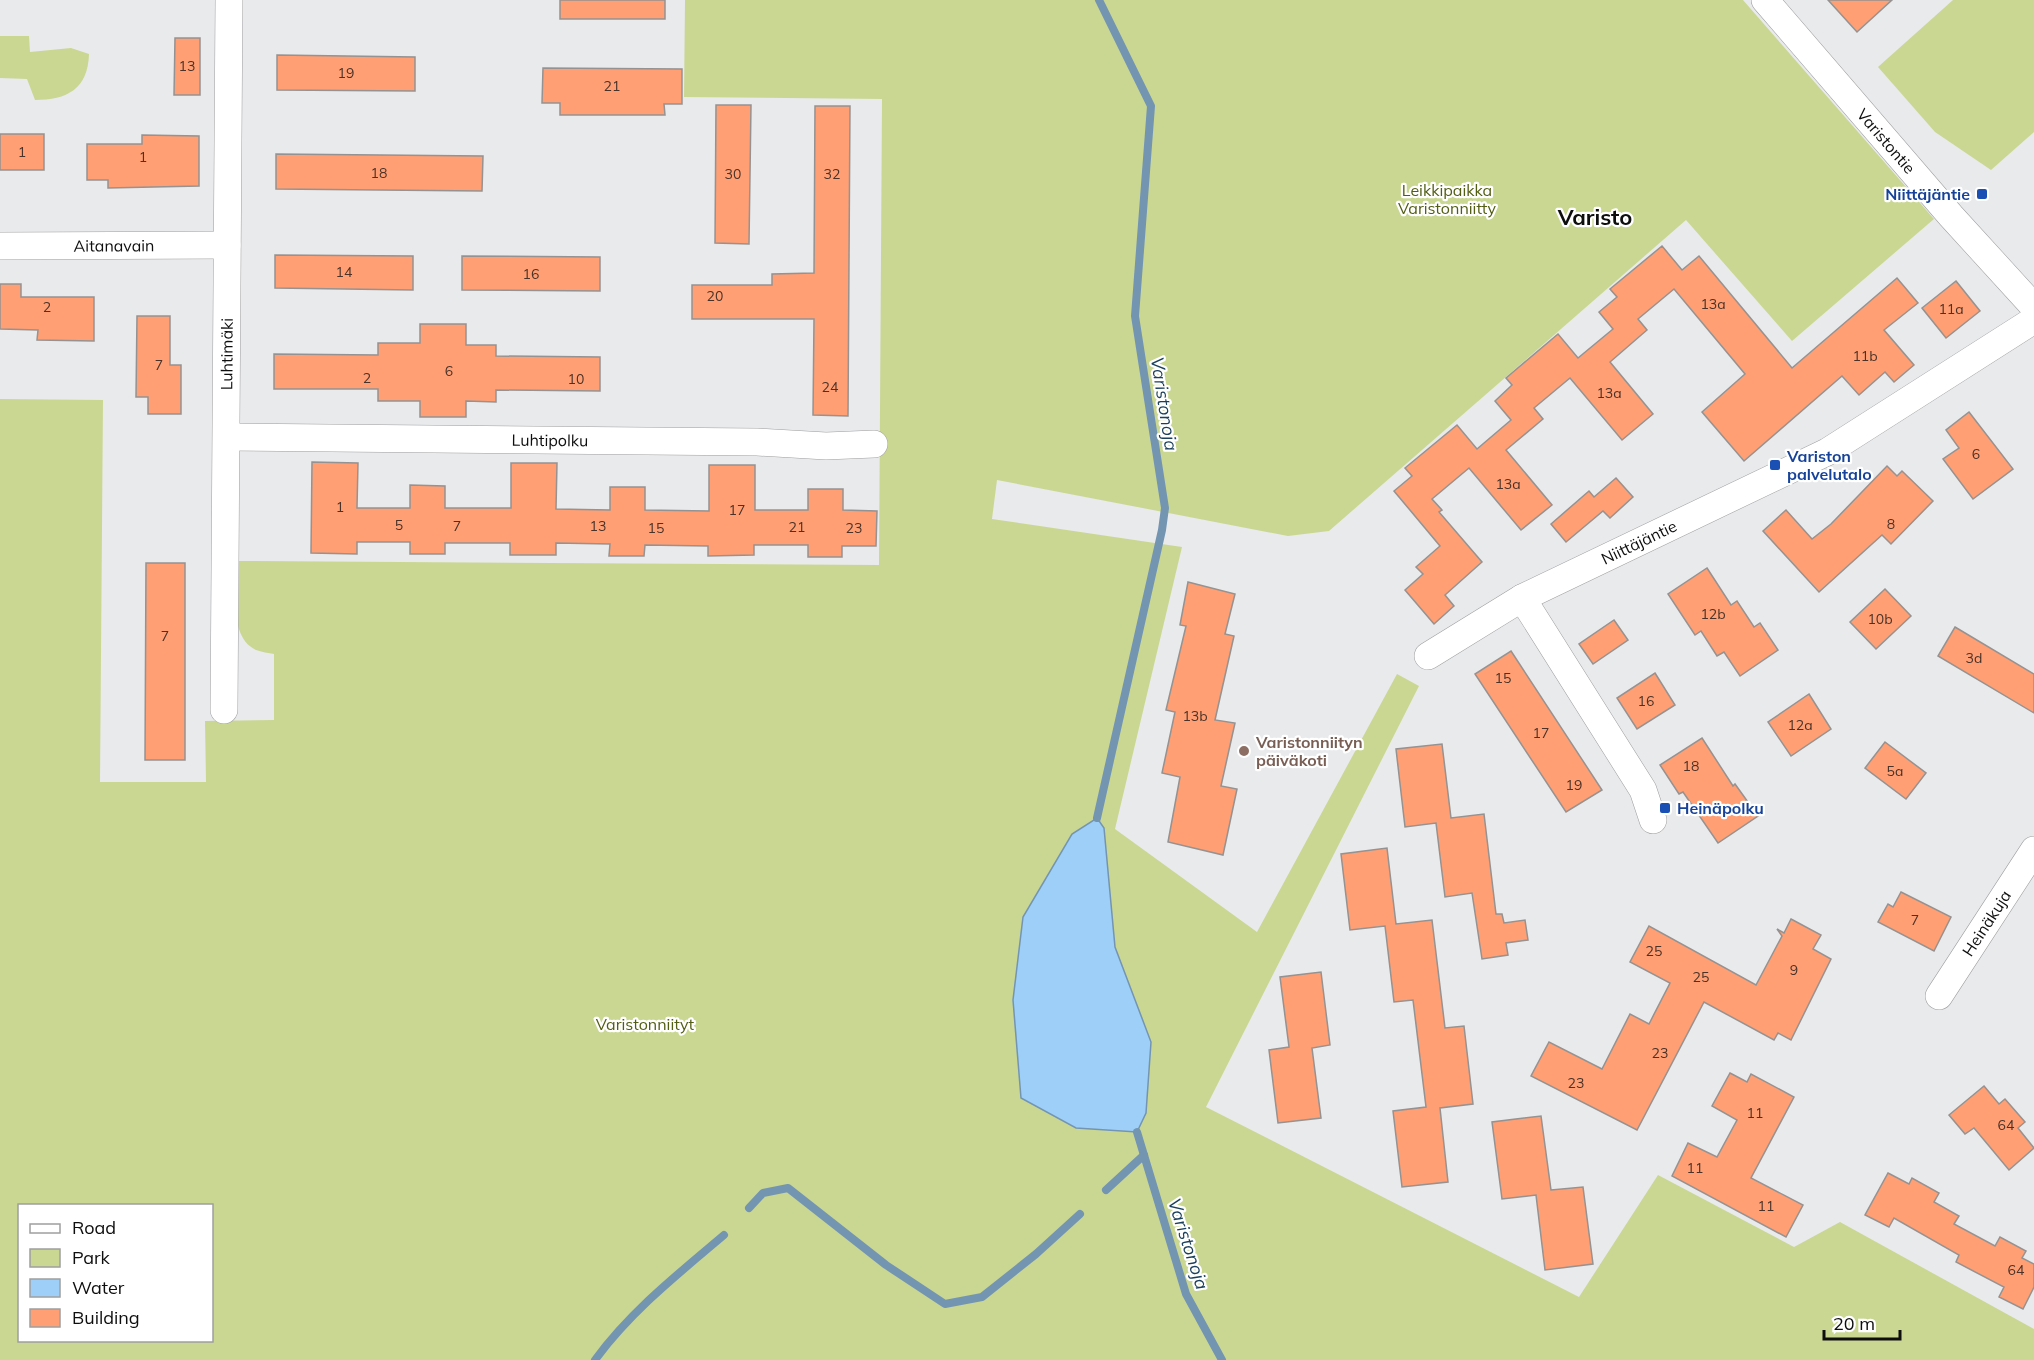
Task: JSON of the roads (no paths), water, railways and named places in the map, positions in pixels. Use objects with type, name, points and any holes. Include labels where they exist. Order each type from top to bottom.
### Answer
[{"type":"street","name":"Luhtimäki","points":[[224,710],[228,437],[229,0]]},
{"type":"street","name":"Varistontie","points":[[1766,0],[1944,207],[2034,307]]},
{"type":"street","name":"Aitanavain","points":[[0,246],[227,245]]},
{"type":"street","name":"Niittäjäntie","points":[[1428,656],[1522,598],[1827,452],[2034,320]]},
{"type":"street","name":"Luhtipolku","points":[[228,437],[757,442],[826,446],[874,444]]},
{"type":"street","points":[[1522,598],[1643,790],[1653,820]]},
{"type":"street","name":"Heinäkuja","points":[[1939,996],[2034,850]]},
{"type":"water","points":[[1097,818],[1104,828],[1115,947],[1151,1042],[1146,1113],[1137,1132],[1076,1128],[1021,1098],[1013,1000],[1023,917],[1072,834]]},
{"type":"waterway","name":"Varistonoja","points":[[1097,818],[1165,508],[1135,316],[1151,106],[1099,0]]},
{"type":"waterway","name":"Varistonoja","points":[[1137,1132],[1186,1294],[1222,1360]]},
{"type":"waterway","points":[[1106,1190],[1144,1155]]},
{"type":"waterway","points":[[749,1208],[763,1193],[788,1188],[886,1265],[945,1304],[982,1297],[1036,1254],[1080,1214]]},
{"type":"waterway","points":[[595,1360],[640,1309],[724,1235]]},
{"type":"place","name":"Niittäjäntie","points":[[1982,194]]},
{"type":"place","name":"Variston palvelutalo","points":[[1775,465]]},
{"type":"place","name":"Varistonniityn päiväkoti","points":[[1244,751]]},
{"type":"place","name":"Heinäpolku","points":[[1665,808]]},
{"type":"district","name":"Varisto","points":[[1595,217]]},
{"type":"park label","name":"Leikkipaikka Varistonniitty","points":[[1447,199]]},
{"type":"park label","name":"Varistonniityt","points":[[645,1024]]}]
